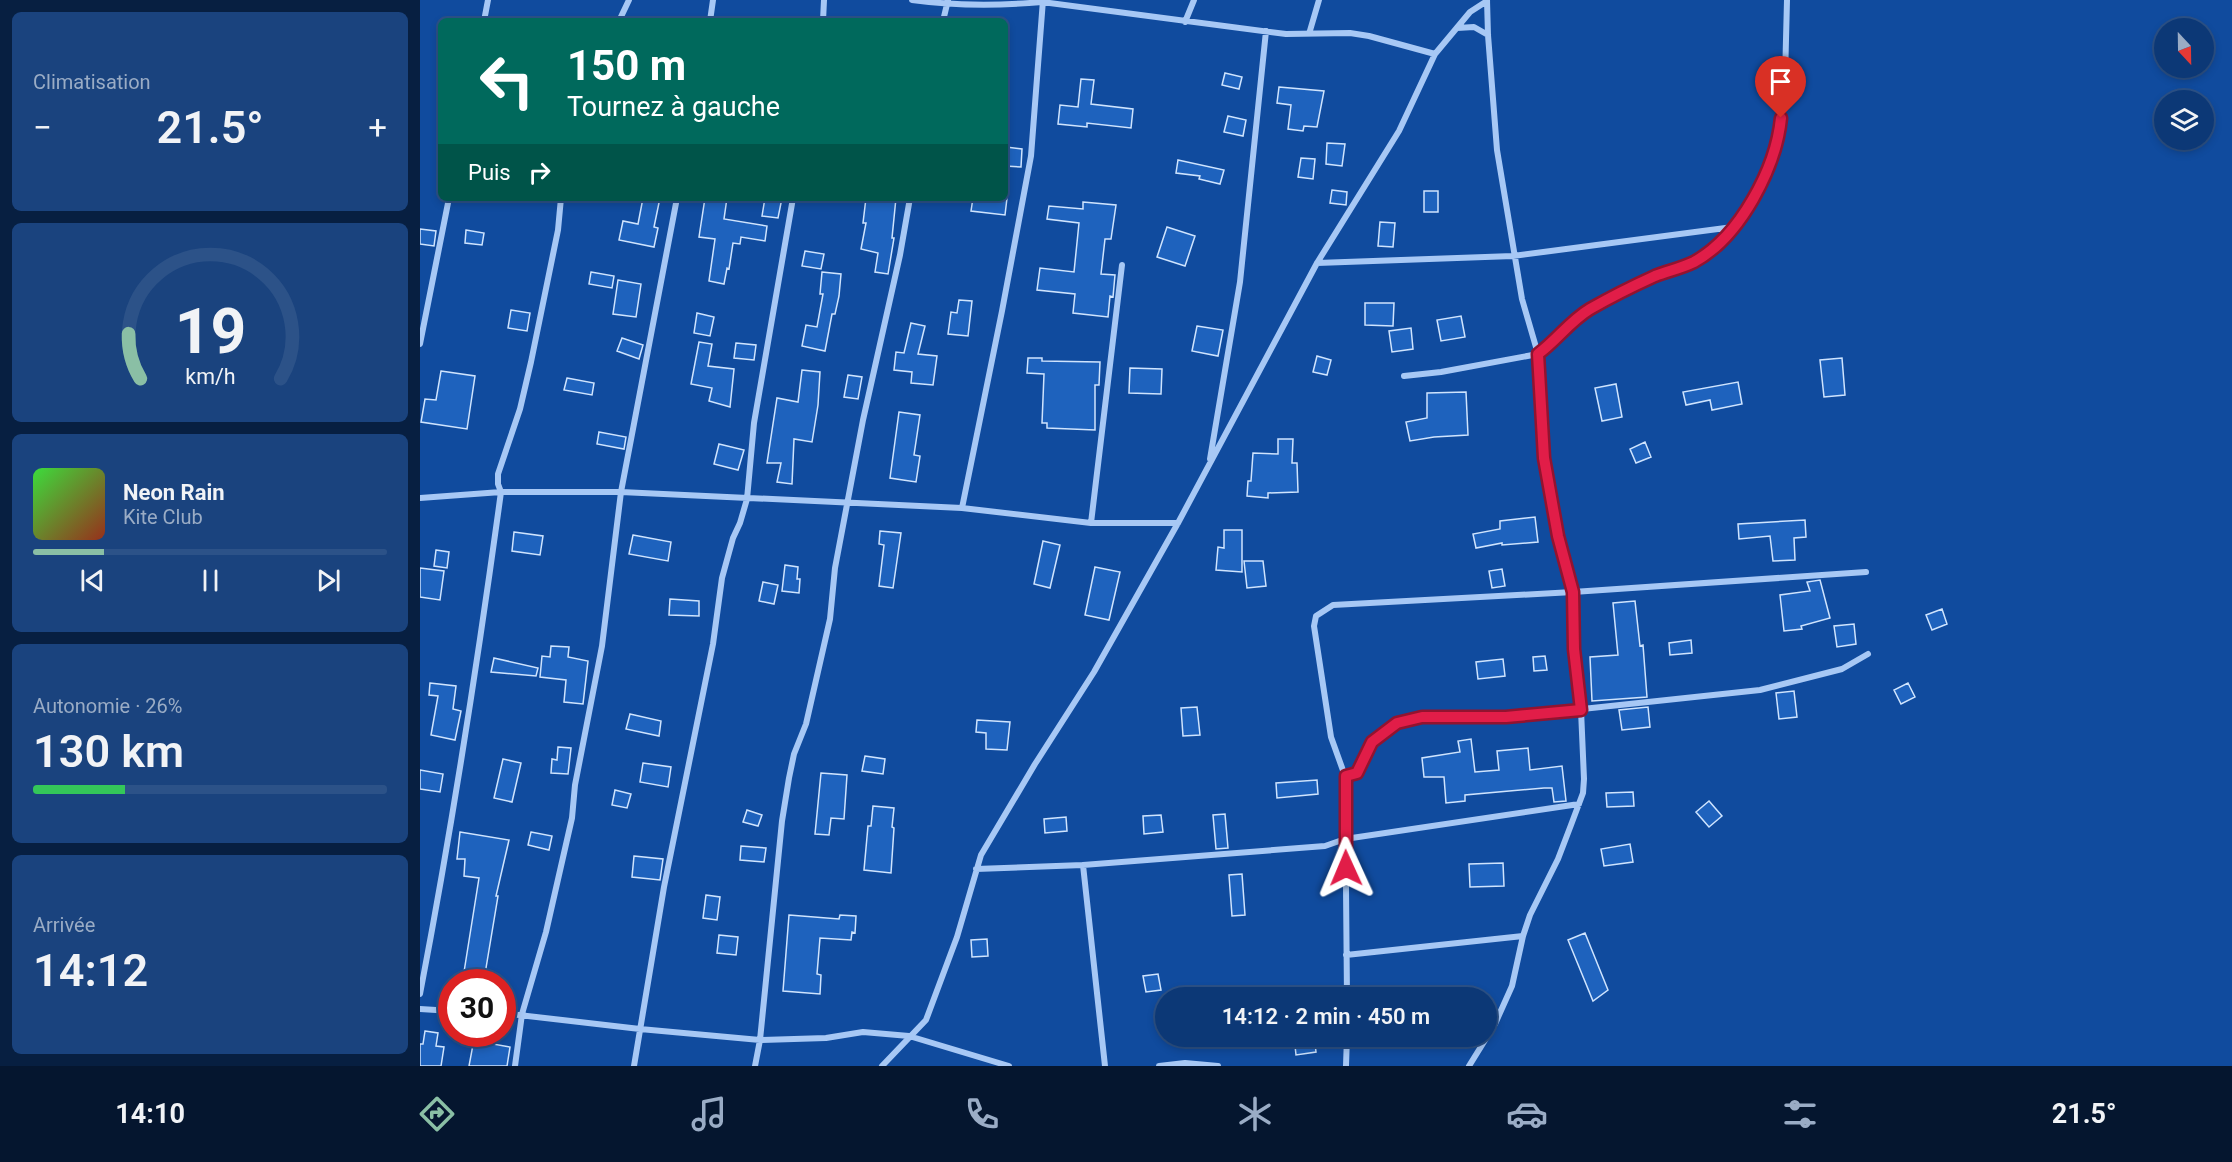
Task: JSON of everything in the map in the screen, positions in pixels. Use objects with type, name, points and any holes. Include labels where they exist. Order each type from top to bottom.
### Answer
[{"type":"street","points":[[485,18],[488,0]]},
{"type":"street","points":[[620,18],[629,0]]},
{"type":"street","points":[[710,18],[713,0]]},
{"type":"street","points":[[823,18],[824,0]]},
{"type":"street","points":[[912,0],[1004,5],[1042,1],[1076,3],[1185,22],[1197,21],[1266,32],[1350,33],[1435,54]]},
{"type":"street","points":[[1185,22],[1194,0]]},
{"type":"street","points":[[1309,34],[1319,0]]},
{"type":"street","points":[[882,1066],[926,1020],[957,937],[976,869],[992,836],[1094,672],[1178,523],[1317,263],[1399,131],[1435,54],[1470,12],[1487,0]]},
{"type":"street","points":[[1469,1066],[1495,1024],[1512,986],[1530,915],[1558,859],[1583,793],[1584,779],[1581,710],[1574,649],[1573,592],[1558,536],[1546,471],[1538,354],[1522,299],[1513,256],[1497,150],[1487,0]]},
{"type":"street","points":[[1404,376],[1441,372],[1538,354],[1587,311],[1620,292],[1694,262],[1711,249],[1733,227],[1766,174],[1779,137],[1785,79],[1787,0]]},
{"type":"street","points":[[962,508],[1031,156],[1042,1]]},
{"type":"street","points":[[944,18],[947,3]]},
{"type":"street","points":[[1456,28],[1474,27],[1488,35]]},
{"type":"street","points":[[1209,466],[1240,282],[1266,32]]},
{"type":"street","points":[[420,344],[448,201]]},
{"type":"street","points":[[420,994],[448,849],[483,625],[501,492],[498,474],[518,415],[531,362],[558,230],[561,201]]},
{"type":"street","points":[[515,1066],[522,1014],[546,932],[573,818],[575,785],[602,646],[621,492],[676,201]]},
{"type":"street","points":[[634,1066],[650,983],[664,887],[713,644],[722,578],[747,499],[754,423],[792,201]]},
{"type":"street","points":[[755,1066],[760,1040],[787,789],[795,754],[806,724],[828,628],[835,568],[863,420],[900,255],[909,201]]},
{"type":"street","points":[[1317,263],[1513,256],[1733,227]]},
{"type":"street","points":[[1091,523],[1122,265]]},
{"type":"street","points":[[420,498],[501,492],[621,492],[962,508],[1091,523],[1178,523]]},
{"type":"street","points":[[1347,987],[1346,776],[1331,737],[1314,626],[1316,616],[1321,612],[1333,605],[1573,592],[1866,572]]},
{"type":"street","points":[[1346,776],[1357,773],[1372,742],[1397,723],[1422,717],[1506,717],[1760,690],[1842,669],[1868,654]]},
{"type":"street","points":[[976,869],[1083,865],[1325,846],[1345,839],[1579,804]]},
{"type":"street","points":[[1083,865],[1106,1066]]},
{"type":"street","points":[[1346,954],[1523,936]]},
{"type":"street","points":[[420,1009],[438,1010]]},
{"type":"street","points":[[516,1014],[640,1029],[760,1040],[825,1038],[863,1032],[909,1036],[1009,1066]]},
{"type":"street","points":[[1346,1066],[1347,1047]]},
{"type":"street","points":[[1159,1066],[1185,1064],[1218,1066]]},
{"type":"building","points":[[1225,73],[1242,77],[1239,89],[1222,85]]},
{"type":"building","points":[[1081,79],[1094,80],[1091,104],[1133,109],[1131,128],[1087,123],[1087,127],[1058,124],[1060,105],[1078,107]]},
{"type":"building","points":[[1279,87],[1324,91],[1317,127],[1304,126],[1303,131],[1288,129],[1291,105],[1277,103]]},
{"type":"building","points":[[1228,116],[1246,120],[1243,136],[1224,132]]},
{"type":"building","points":[[1327,143],[1345,144],[1342,166],[1326,164]]},
{"type":"building","points":[[1008,147],[1022,149],[1021,167],[1008,166]]},
{"type":"building","points":[[1301,158],[1315,159],[1313,179],[1298,177]]},
{"type":"building","points":[[1178,160],[1224,170],[1220,184],[1199,179],[1200,176],[1176,173]]},
{"type":"building","points":[[1332,190],[1347,192],[1346,205],[1330,203]]},
{"type":"building","points":[[1424,191],[1438,191],[1438,212],[1424,212]]},
{"type":"building","points":[[642,201],[659,201],[654,227],[658,228],[654,247],[619,240],[623,221],[638,224]]},
{"type":"building","points":[[705,201],[727,201],[724,219],[767,226],[765,241],[741,237],[740,244],[733,243],[724,284],[709,281],[715,239],[699,237]]},
{"type":"building","points":[[764,201],[781,201],[778,218],[762,216]]},
{"type":"building","points":[[866,201],[896,201],[892,238],[894,238],[888,274],[875,272],[878,253],[861,249],[866,223],[863,223]]},
{"type":"building","points":[[973,201],[1007,201],[1005,215],[971,211]]},
{"type":"building","points":[[1083,202],[1116,205],[1111,239],[1105,239],[1101,274],[1115,275],[1108,317],[1073,313],[1075,294],[1037,290],[1040,268],[1074,272],[1079,223],[1047,219],[1049,206],[1083,209]]},
{"type":"building","points":[[1380,222],[1395,223],[1393,247],[1378,246]]},
{"type":"building","points":[[1167,227],[1195,236],[1185,266],[1157,257]]},
{"type":"building","points":[[420,229],[436,231],[434,246],[420,244]]},
{"type":"building","points":[[466,230],[484,233],[482,245],[465,243]]},
{"type":"building","points":[[805,251],[824,254],[821,269],[802,266]]},
{"type":"building","points":[[591,272],[614,276],[612,288],[589,284]]},
{"type":"building","points":[[822,272],[841,274],[839,296],[835,314],[832,314],[825,351],[802,346],[806,325],[817,327],[823,294],[820,294]]},
{"type":"building","points":[[618,280],[641,284],[636,317],[613,314]]},
{"type":"building","points":[[959,300],[972,301],[968,336],[948,334],[951,312],[957,313]]},
{"type":"building","points":[[1365,303],[1394,303],[1393,326],[1365,325]]},
{"type":"building","points":[[511,310],[530,313],[527,331],[508,328]]},
{"type":"building","points":[[697,313],[714,317],[710,336],[694,333]]},
{"type":"building","points":[[1461,316],[1465,337],[1441,341],[1437,320]]},
{"type":"building","points":[[911,323],[925,326],[918,354],[937,356],[933,385],[911,383],[912,372],[894,370],[896,352],[904,353]]},
{"type":"building","points":[[1197,326],[1223,330],[1218,356],[1192,351]]},
{"type":"building","points":[[1411,328],[1413,349],[1392,352],[1389,331]]},
{"type":"building","points":[[622,338],[643,345],[639,359],[617,351]]},
{"type":"building","points":[[699,342],[712,344],[708,366],[734,369],[730,407],[709,401],[712,388],[691,384]]},
{"type":"building","points":[[736,343],[756,345],[754,360],[734,358]]},
{"type":"building","points":[[1317,356],[1331,360],[1327,375],[1313,372]]},
{"type":"building","points":[[1028,358],[1042,358],[1042,361],[1100,362],[1099,385],[1095,385],[1095,430],[1047,428],[1047,423],[1042,423],[1044,374],[1027,373]]},
{"type":"building","points":[[1842,358],[1845,395],[1824,397],[1820,360]]},
{"type":"building","points":[[1130,368],[1162,369],[1161,394],[1129,393]]},
{"type":"building","points":[[802,370],[820,372],[812,442],[794,439],[792,484],[777,482],[781,463],[767,463],[777,398],[798,402]]},
{"type":"building","points":[[441,371],[475,376],[467,429],[421,422],[425,399],[436,400]]},
{"type":"building","points":[[848,375],[862,377],[858,399],[844,397]]},
{"type":"building","points":[[567,378],[594,383],[592,395],[564,390]]},
{"type":"building","points":[[1738,382],[1742,404],[1712,410],[1710,400],[1686,405],[1683,392]]},
{"type":"building","points":[[1616,384],[1622,417],[1602,421],[1595,388]]},
{"type":"building","points":[[1466,392],[1468,435],[1410,441],[1406,422],[1427,418],[1427,393]]},
{"type":"building","points":[[899,412],[920,415],[914,455],[920,456],[916,482],[890,478]]},
{"type":"building","points":[[599,432],[626,437],[624,449],[597,444]]},
{"type":"building","points":[[1278,439],[1293,439],[1292,463],[1297,463],[1298,492],[1268,493],[1268,498],[1247,496],[1248,481],[1251,481],[1253,453],[1278,454]]},
{"type":"building","points":[[1645,442],[1651,457],[1636,463],[1630,449]]},
{"type":"building","points":[[719,444],[744,450],[738,470],[714,464]]},
{"type":"building","points":[[1535,517],[1538,542],[1502,545],[1502,543],[1476,548],[1473,534],[1500,529],[1500,521]]},
{"type":"building","points":[[1805,520],[1806,537],[1794,538],[1795,560],[1773,561],[1770,536],[1739,539],[1738,524]]},
{"type":"building","points":[[1224,530],[1242,530],[1242,572],[1216,570],[1218,547],[1224,548]]},
{"type":"building","points":[[880,531],[901,533],[893,588],[879,586],[884,545],[879,544]]},
{"type":"building","points":[[514,532],[543,536],[540,555],[512,551]]},
{"type":"building","points":[[633,535],[671,542],[668,561],[629,554]]},
{"type":"building","points":[[1043,541],[1060,545],[1050,588],[1034,584]]},
{"type":"building","points":[[436,550],[449,552],[447,568],[434,566]]},
{"type":"building","points":[[1244,561],[1263,561],[1266,586],[1247,588]]},
{"type":"building","points":[[785,565],[798,567],[799,593],[782,591]]},
{"type":"building","points":[[1095,567],[1120,572],[1109,620],[1085,615]]},
{"type":"building","points":[[420,568],[444,571],[440,600],[420,597]]},
{"type":"building","points":[[1502,569],[1505,586],[1492,588],[1489,571]]},
{"type":"building","points":[[1820,580],[1830,618],[1801,626],[1802,629],[1784,631],[1780,595],[1810,591],[1807,582]]},
{"type":"building","points":[[763,582],[778,585],[774,604],[759,601]]},
{"type":"building","points":[[670,599],[699,601],[699,616],[669,615]]},
{"type":"building","points":[[1635,601],[1640,646],[1643,645],[1647,697],[1592,701],[1590,657],[1618,655],[1613,603]]},
{"type":"building","points":[[1942,609],[1947,624],[1932,630],[1926,615]]},
{"type":"building","points":[[1854,624],[1856,644],[1837,647],[1834,626]]},
{"type":"building","points":[[1691,640],[1692,653],[1670,655],[1669,643]]},
{"type":"building","points":[[551,646],[569,647],[568,657],[588,661],[583,704],[564,702],[566,680],[540,677],[542,656],[550,657]]},
{"type":"building","points":[[1545,656],[1547,670],[1534,671],[1533,657]]},
{"type":"building","points":[[494,658],[538,668],[536,676],[491,672]]},
{"type":"building","points":[[1503,659],[1505,676],[1478,679],[1476,662]]},
{"type":"building","points":[[430,683],[456,686],[453,709],[461,711],[455,740],[431,735],[438,696],[429,695]]},
{"type":"building","points":[[1908,683],[1915,697],[1901,704],[1894,690]]},
{"type":"building","points":[[1794,691],[1797,717],[1779,719],[1776,693]]},
{"type":"building","points":[[1197,707],[1200,735],[1183,736],[1181,708]]},
{"type":"building","points":[[1648,707],[1650,727],[1622,730],[1619,710]]},
{"type":"building","points":[[630,714],[661,721],[659,736],[626,729]]},
{"type":"building","points":[[977,720],[1010,722],[1007,750],[986,749],[986,733],[976,732]]},
{"type":"building","points":[[1471,739],[1475,772],[1499,770],[1497,751],[1528,748],[1530,770],[1562,766],[1566,801],[1554,802],[1552,788],[1544,788],[1465,795],[1465,801],[1446,803],[1444,777],[1424,777],[1422,758],[1460,752],[1458,741]]},
{"type":"building","points":[[558,747],[571,748],[568,774],[551,773],[552,759],[557,760]]},
{"type":"building","points":[[865,756],[885,759],[883,774],[862,771]]},
{"type":"building","points":[[503,759],[521,763],[512,802],[494,798]]},
{"type":"building","points":[[643,763],[671,767],[668,787],[640,782]]},
{"type":"building","points":[[420,770],[443,774],[440,792],[420,789]]},
{"type":"building","points":[[821,773],[847,775],[844,819],[831,818],[829,835],[815,834]]},
{"type":"building","points":[[1317,780],[1318,794],[1277,798],[1276,783]]},
{"type":"building","points":[[615,790],[631,794],[627,808],[612,805]]},
{"type":"building","points":[[1633,792],[1634,806],[1607,807],[1606,793]]},
{"type":"building","points":[[1709,801],[1722,816],[1709,827],[1696,812]]},
{"type":"building","points":[[873,806],[894,808],[891,873],[864,870],[868,826],[871,826]]},
{"type":"building","points":[[747,810],[762,815],[758,826],[743,822]]},
{"type":"building","points":[[1225,814],[1228,848],[1216,849],[1213,815]]},
{"type":"building","points":[[1161,815],[1163,832],[1144,834],[1143,816]]},
{"type":"building","points":[[1066,817],[1067,831],[1045,833],[1044,819]]},
{"type":"building","points":[[460,832],[509,840],[496,896],[498,896],[486,969],[464,969],[479,878],[464,876],[465,859],[457,859]]},
{"type":"building","points":[[531,832],[552,836],[549,850],[528,845]]},
{"type":"building","points":[[1630,844],[1633,862],[1604,866],[1601,849]]},
{"type":"building","points":[[741,846],[766,848],[764,862],[740,860]]},
{"type":"building","points":[[634,856],[663,859],[660,880],[632,877]]},
{"type":"building","points":[[1503,863],[1504,886],[1470,887],[1469,864]]},
{"type":"building","points":[[1242,874],[1245,915],[1232,916],[1229,875]]},
{"type":"building","points":[[706,895],[720,897],[717,920],[703,918]]},
{"type":"building","points":[[789,915],[839,919],[840,915],[856,916],[855,933],[852,932],[851,940],[820,938],[817,974],[821,975],[820,994],[783,991]]},
{"type":"building","points":[[1585,933],[1608,990],[1593,1001],[1568,940]]},
{"type":"building","points":[[719,935],[738,937],[736,955],[717,953]]},
{"type":"building","points":[[987,939],[988,956],[972,957],[971,940]]},
{"type":"building","points":[[1158,974],[1160,987],[1155,987],[1155,991],[1146,992],[1143,976]]},
{"type":"building","points":[[425,1031],[438,1033],[436,1046],[444,1047],[441,1066],[420,1066],[420,1044],[423,1044]]},
{"type":"building","points":[[473,1047],[510,1047],[507,1066],[469,1066]]},
{"type":"building","points":[[1295,1047],[1315,1047],[1316,1052],[1296,1055]]},
{"type":"route","points":[[1346,868],[1346,776],[1357,773],[1372,742],[1397,723],[1422,717],[1506,717],[1581,710],[1574,649],[1573,592],[1558,536],[1544,458],[1538,354],[1587,311],[1620,292],[1694,262],[1711,249],[1733,227],[1766,174],[1779,137],[1781,118]]}]
